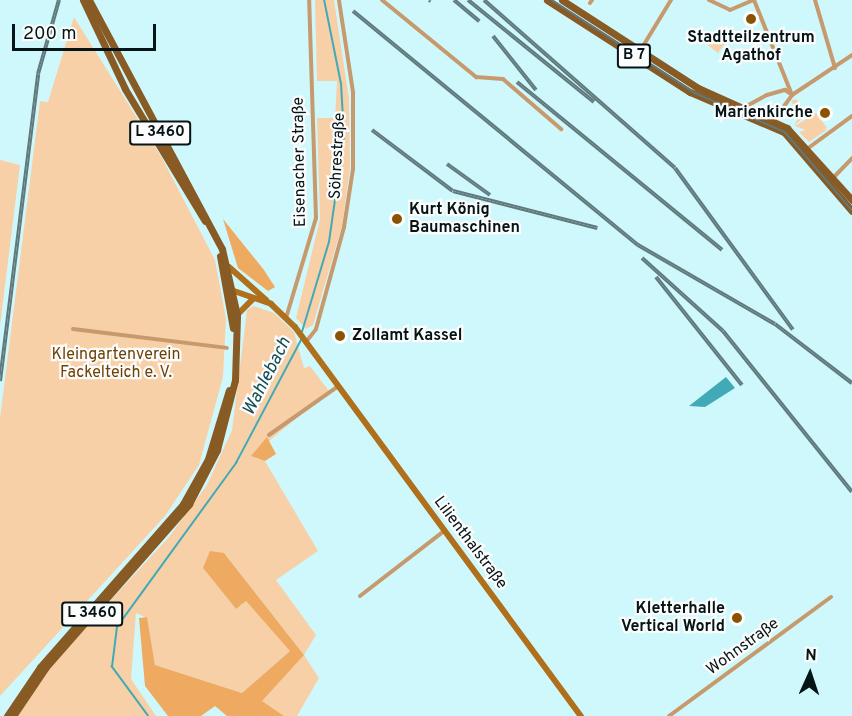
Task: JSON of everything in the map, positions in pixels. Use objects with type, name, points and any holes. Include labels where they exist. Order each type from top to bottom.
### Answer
[{"type":"main road","name":"L 3460","points":[[7,716],[40,667],[183,504],[223,419],[233,328],[228,286],[203,216],[126,89],[83,0]]},
{"type":"main road","name":"L 3460","points":[[13,716],[46,667],[154,550],[198,489],[231,404],[237,315],[229,267],[206,211],[119,64],[88,0]]},
{"type":"main road","name":"B 7","points":[[547,0],[690,92],[773,122]]},
{"type":"main road","name":"B 7","points":[[562,0],[698,88],[745,107],[773,122],[806,150],[852,200]]},
{"type":"main road","name":"B 7","points":[[806,150],[852,211]]},
{"type":"main road","points":[[229,267],[271,304]]},
{"type":"main road","points":[[228,286],[234,291],[252,288]]},
{"type":"main road","points":[[233,328],[234,291]]},
{"type":"main road","name":"Lilienthalstraße","points":[[234,291],[271,304],[303,338],[581,716]]},
{"type":"main road","points":[[237,315],[255,299]]},
{"type":"street","name":"Eisenacher Straße","points":[[286,318],[316,218],[309,0]]},
{"type":"street","name":"Söhrestraße","points":[[303,338],[316,329],[344,227],[353,169],[353,92],[339,0]]},
{"type":"street","points":[[382,0],[476,77],[503,79],[561,129]]},
{"type":"street","points":[[640,51],[671,0]]},
{"type":"street","points":[[710,0],[730,10],[754,0],[792,95]]},
{"type":"street","points":[[815,0],[835,69]]},
{"type":"street","points":[[773,122],[792,95],[835,69],[852,54]]},
{"type":"street","points":[[745,107],[767,95],[785,90],[792,95]]},
{"type":"street","points":[[806,150],[852,116]]},
{"type":"street","points":[[833,178],[852,158]]},
{"type":"street","points":[[73,329],[227,348]]},
{"type":"street","points":[[269,435],[337,387]]},
{"type":"street","points":[[360,596],[444,531]]},
{"type":"street","name":"Wohnstraße","points":[[669,716],[831,597]]},
{"type":"green space","points":[[315,0],[334,0],[349,99],[350,168],[342,226],[313,325],[306,329],[296,318],[320,219],[317,118],[335,118],[337,81],[317,81]]},
{"type":"green space","name":"Kleingartenverein Fackelteich e. V.","points":[[74,17],[162,158],[215,260],[226,319],[223,377],[199,465],[165,516],[0,696],[0,418],[40,101],[48,102]]},
{"type":"green space","points":[[717,33],[726,42],[718,53],[700,39]]},
{"type":"green space","points":[[796,99],[807,114],[794,126],[800,114],[791,101]]},
{"type":"green space","points":[[816,113],[827,128],[823,130],[828,129],[809,142],[799,132],[805,130],[795,126]]},
{"type":"green space","points":[[0,160],[20,165],[0,326]]},
{"type":"green space","points":[[254,306],[274,313],[294,332],[304,368],[310,366],[329,391],[251,456],[265,461],[318,551],[276,580],[316,635],[304,655],[224,553],[203,568],[236,609],[246,601],[291,650],[242,693],[155,665],[147,618],[136,613],[131,679],[156,716],[17,716],[49,667],[169,537],[207,485],[232,430],[247,310]]},
{"type":"green space","points":[[304,655],[319,678],[297,716],[284,716],[261,701]]},
{"type":"shaded area","points":[[223,219],[275,287],[268,291],[238,268]]},
{"type":"shaded area","points":[[267,437],[276,454],[265,461],[251,456]]},
{"type":"shaded area","points":[[210,551],[224,553],[304,655],[262,701],[284,716],[227,716],[215,706],[201,716],[168,716],[145,686],[139,618],[147,617],[155,665],[242,693],[290,651],[246,601],[236,609],[203,568]]},
{"type":"water","points":[[726,377],[735,388],[705,407],[689,406]]},
{"type":"waterway","name":"Wahlebach","points":[[302,332],[329,242],[344,137],[341,84],[324,0]]},
{"type":"waterway","name":"Wahlebach","points":[[148,716],[112,667],[117,627],[236,463],[301,340]]},
{"type":"tram line","points":[[552,0],[695,93],[785,132],[852,210]]},
{"type":"railway","points":[[0,381],[38,74],[59,0]]},
{"type":"railway","points":[[454,0],[479,21]]},
{"type":"railway","points":[[468,0],[594,102]]},
{"type":"railway","points":[[484,0],[675,168],[793,330]]},
{"type":"railway","points":[[353,11],[638,245],[775,324],[852,383]]},
{"type":"railway","points":[[493,36],[536,90]]},
{"type":"railway","points":[[517,82],[722,250]]},
{"type":"railway","points":[[372,130],[453,191],[597,228]]},
{"type":"railway","points":[[447,164],[490,195]]},
{"type":"railway","points":[[642,258],[723,331],[852,492]]},
{"type":"railway","points":[[656,277],[742,385]]},
{"type":"place","name":"Stadtteilzentrum Agathof","points":[[751,19]]},
{"type":"place","name":"Marienkirche","points":[[825,113]]},
{"type":"place","name":"Kurt König Baumaschinen","points":[[397,219]]},
{"type":"place","name":"Zollamt Kassel","points":[[340,336]]},
{"type":"place","name":"Kletterhalle Vertical World","points":[[737,618]]}]
